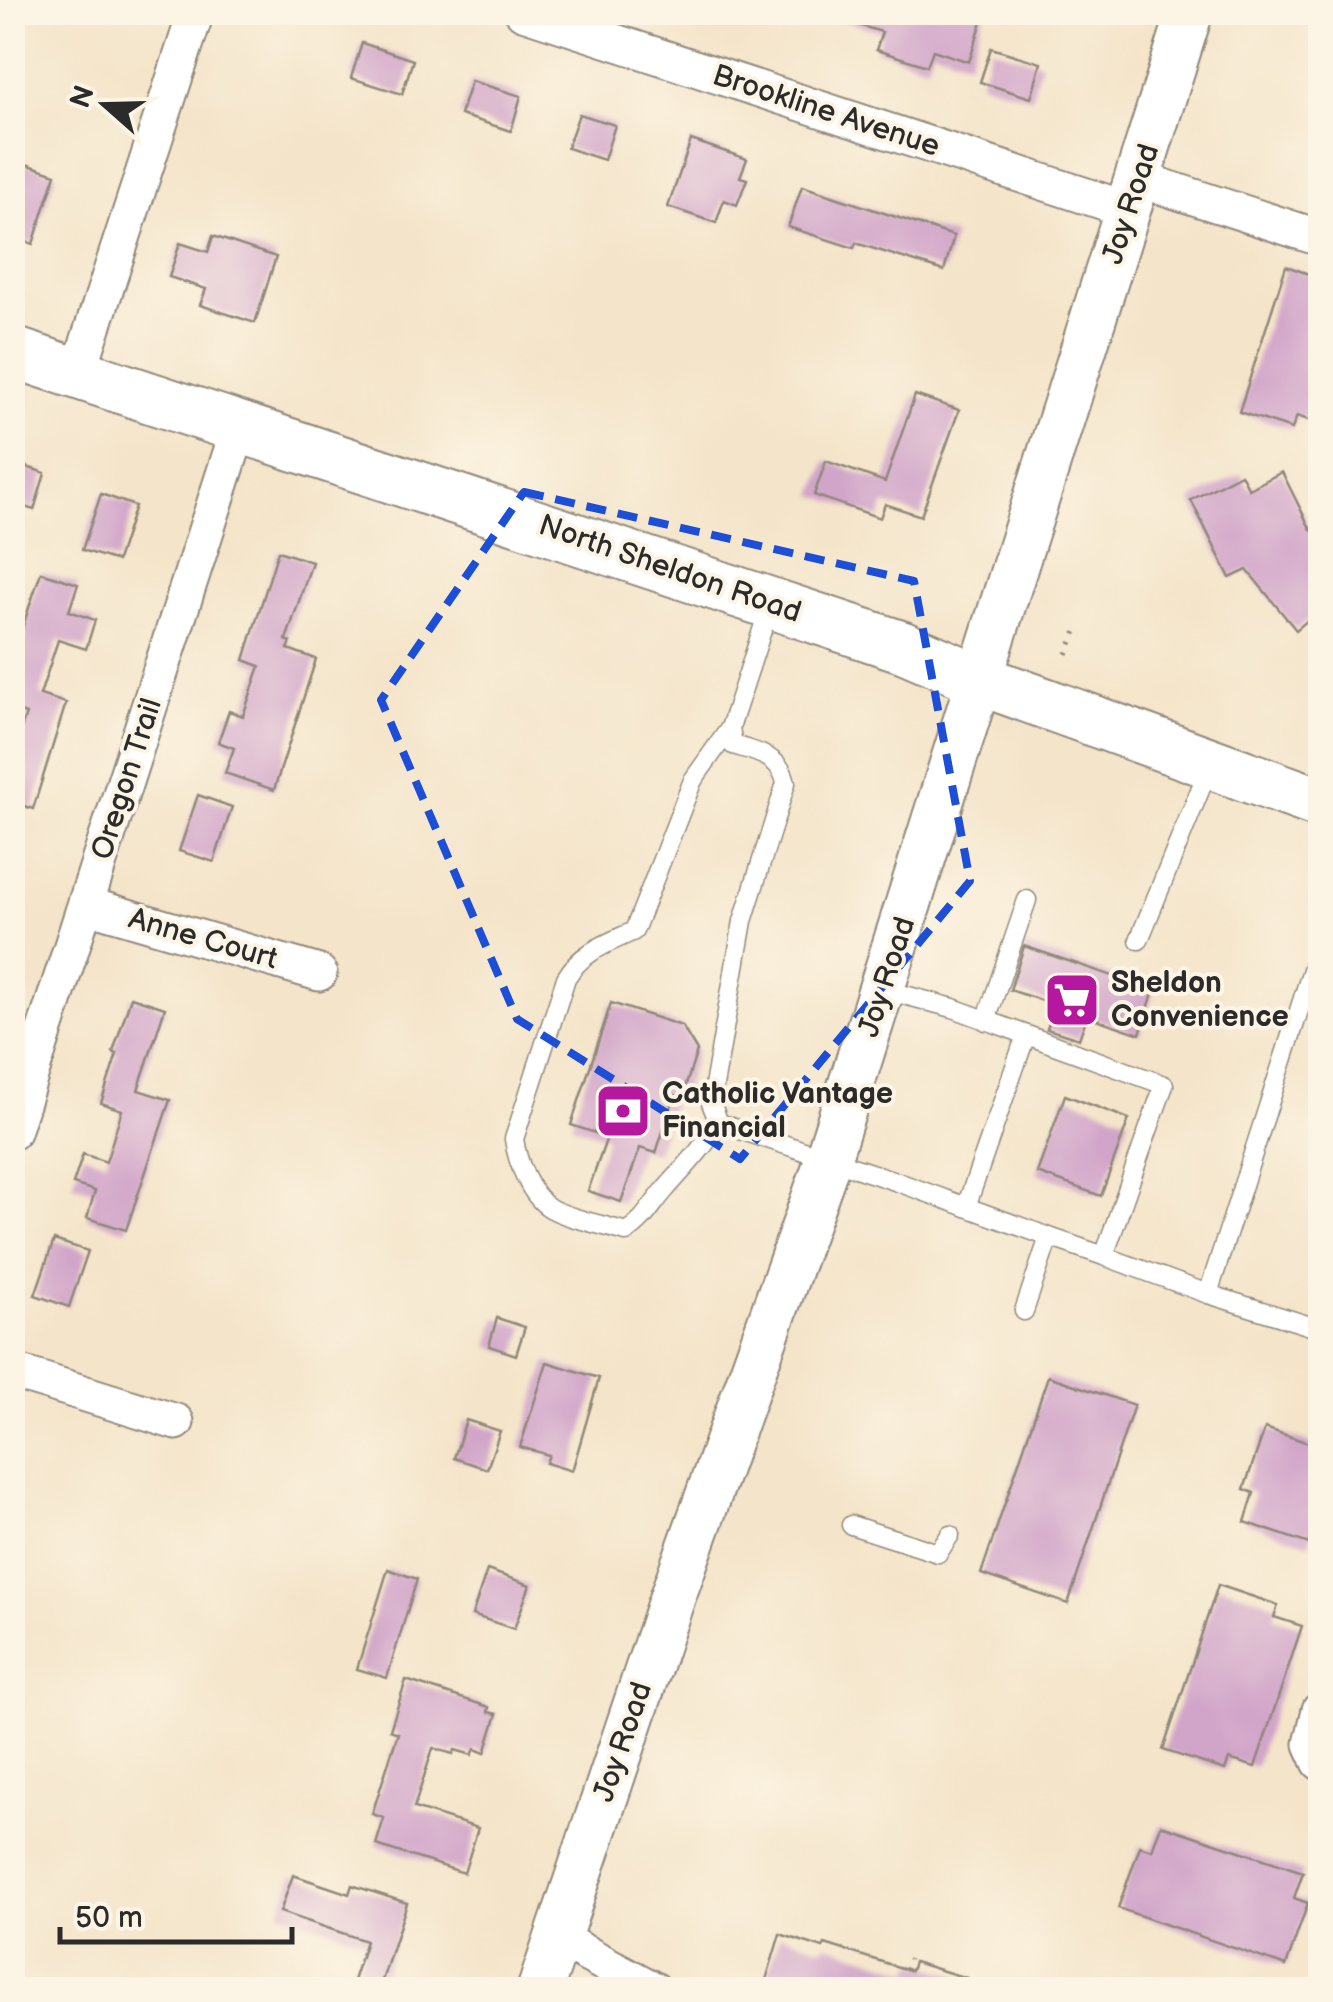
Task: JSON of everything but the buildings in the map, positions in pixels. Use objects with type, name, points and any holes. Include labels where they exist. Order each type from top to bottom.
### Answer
[{"type":"main road","name":"North Sheldon Road","points":[[12,352],[904,647],[978,679],[1320,804]]},
{"type":"street","points":[[78,373],[196,12]]},
{"type":"street","name":"Brookline Avenue","points":[[522,12],[1134,195],[1320,238]]},
{"type":"street","name":"Joy Road","points":[[540,1990],[671,1600],[828,1159],[1190,12]]},
{"type":"street","name":"Oregon Trail","points":[[12,1132],[240,426]]},
{"type":"street","name":"Anne Court","points":[[87,905],[319,973]]},
{"type":"street","points":[[12,1371],[176,1422]]},
{"type":"street","points":[[1320,1710],[1312,1744],[1320,1762]]},
{"type":"street","points":[[557,1938],[654,1990]]},
{"type":"lane","points":[[719,1123],[702,1150],[661,1194],[642,1222],[626,1232],[550,1208],[540,1199],[516,1156],[514,1139],[566,978],[574,964],[593,950],[634,931],[694,780],[730,728],[771,603]]},
{"type":"lane","points":[[730,728],[733,745],[769,756],[784,771],[786,783],[743,921],[735,960],[711,1104],[719,1123],[1208,1294],[1320,1329]]},
{"type":"lane","points":[[1138,940],[1212,763]]},
{"type":"lane","points":[[986,1020],[1027,900]]},
{"type":"lane","points":[[1208,1294],[1320,944]]},
{"type":"lane","points":[[882,989],[986,1020],[1164,1085],[1104,1256]]},
{"type":"lane","points":[[966,1207],[1026,1035]]},
{"type":"lane","points":[[1024,1311],[1048,1237]]},
{"type":"lane","points":[[851,1525],[938,1553],[950,1536]]},
{"type":"path","points":[[1067,654],[1078,626]]},
{"type":"path","points":[[899,1990],[909,1959]]},
{"type":"highlighted area","points":[[524,492],[914,581],[970,881],[740,1159],[517,1019],[381,700]]},
{"type":"place","name":"Sheldon Convenience","points":[[1072,1000]]},
{"type":"place","name":"Catholic Vantage Financial","points":[[623,1111]]}]
